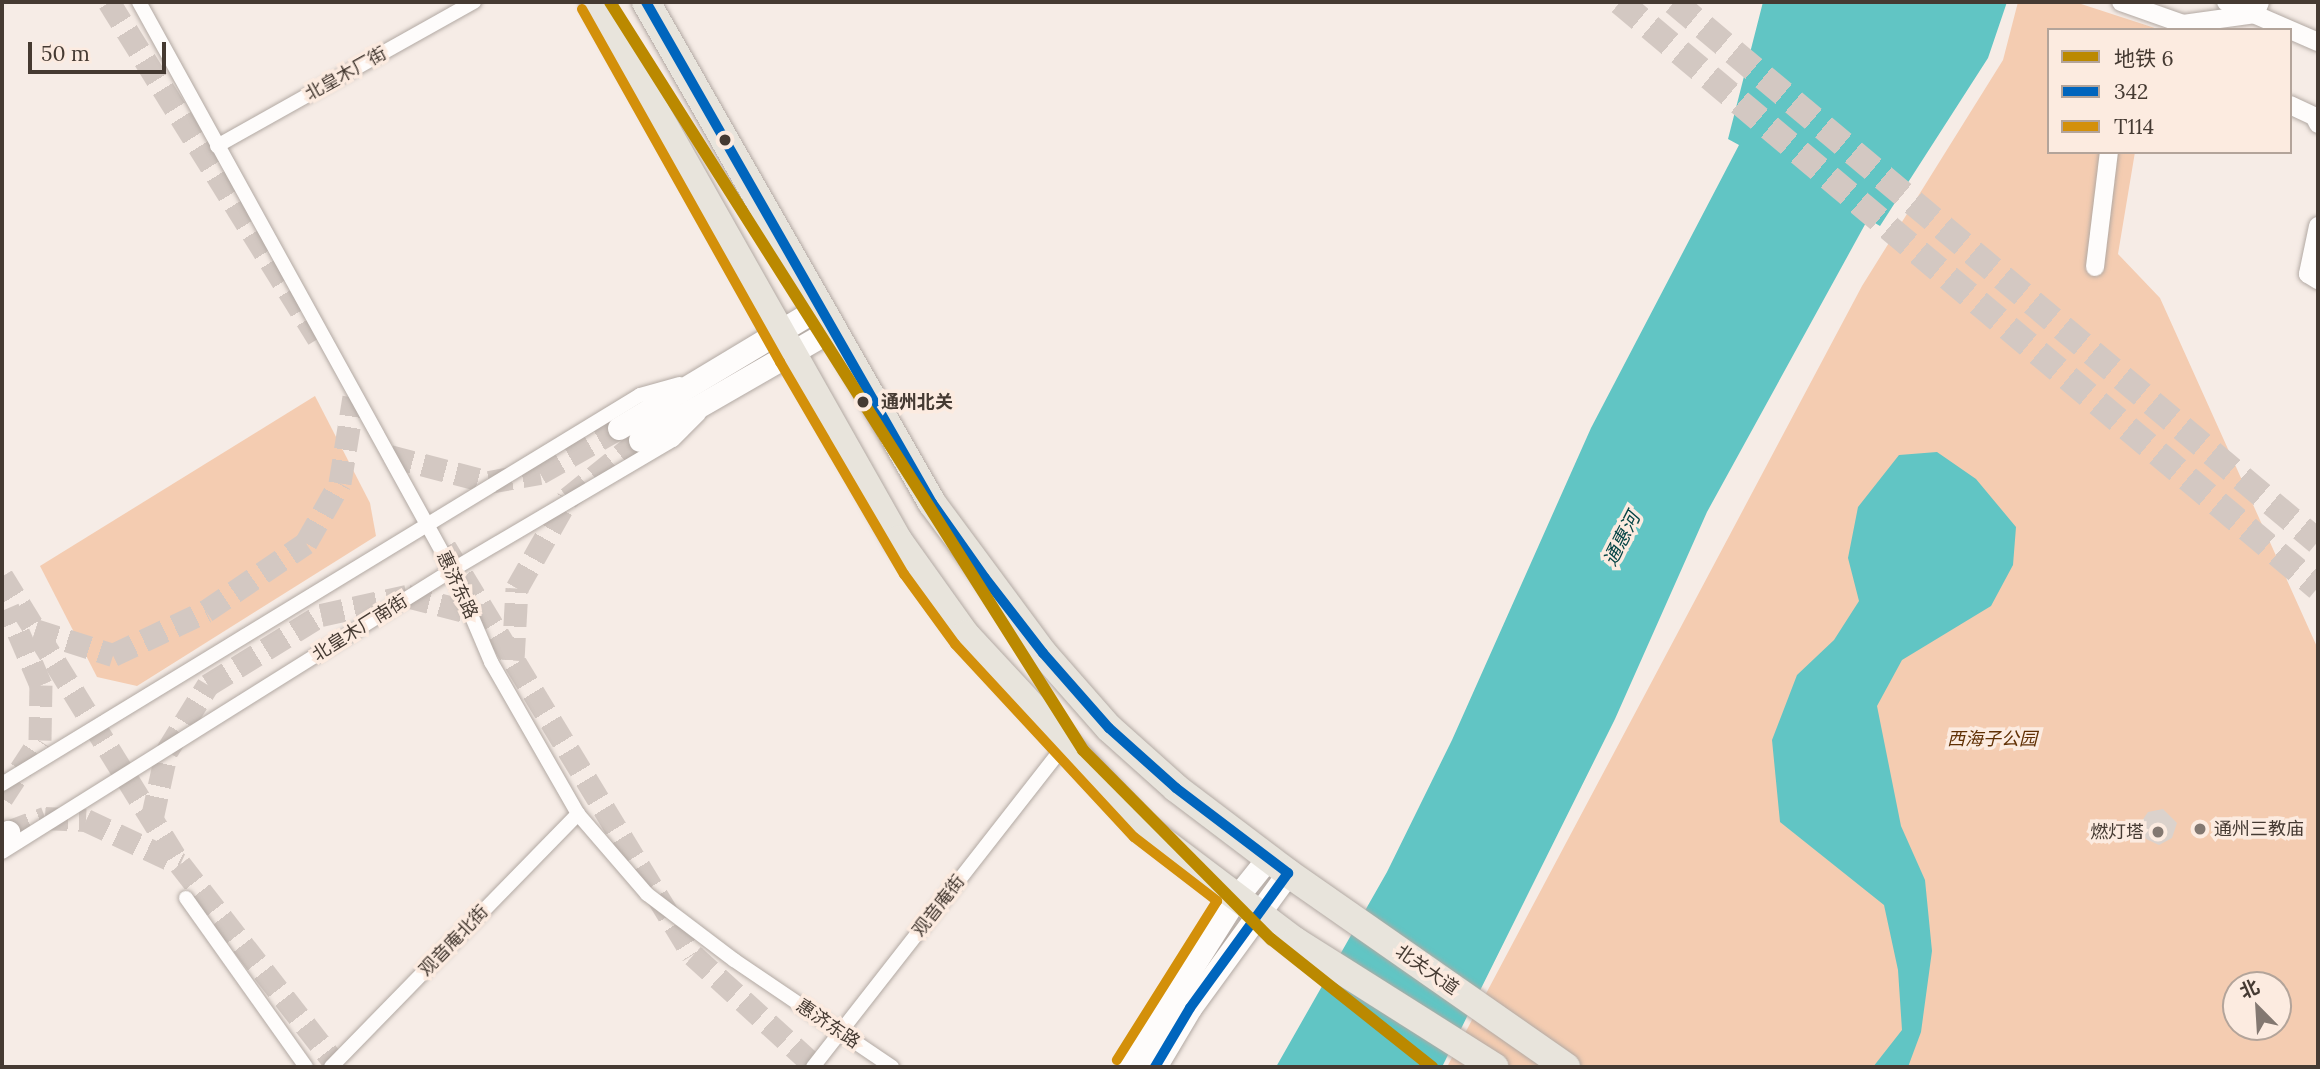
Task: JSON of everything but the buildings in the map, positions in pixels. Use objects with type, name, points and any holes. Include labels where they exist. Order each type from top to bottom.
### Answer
[{"type":"main road","points":[[594,2],[785,343],[915,566],[965,635],[1144,827],[1295,941],[1494,1067]]},
{"type":"main road","name":"北关大道","points":[[646,2],[932,503],[1043,653],[1109,728],[1176,788],[1278,865],[1566,1067]]},
{"type":"street","name":"惠济东路","points":[[139,2],[453,570],[491,662],[578,814],[647,894],[734,960],[892,1067]]},
{"type":"street","name":"北皇木厂街","points":[[217,146],[474,2]]},
{"type":"street","points":[[2121,2],[2180,27],[2214,25],[2258,8]]},
{"type":"street","points":[[2226,2],[2258,8],[2318,42]]},
{"type":"street","points":[[2292,105],[2314,116],[2318,124]]},
{"type":"street","points":[[2095,267],[2109,154]]},
{"type":"street","points":[[2318,226],[2308,274],[2318,280]]},
{"type":"street","name":"北皇木厂南街","points":[[4,840],[673,440],[715,399],[785,343],[826,318]]},
{"type":"street","name":"北皇木厂南街","points":[[2,784],[640,395],[703,377],[785,343]]},
{"type":"street","name":"北皇木厂南街","points":[[619,428],[703,377]]},
{"type":"street","name":"北皇木厂南街","points":[[640,440],[715,399]]},
{"type":"street","name":"观音庵街","points":[[813,1067],[1065,745]]},
{"type":"street","name":"观音庵北街","points":[[331,1067],[578,814]]},
{"type":"street","points":[[1129,1067],[1278,865]]},
{"type":"street","points":[[186,898],[306,1067]]},
{"type":"street","points":[[1155,1067],[1246,906]]},
{"type":"green space","name":"西海子公园","points":[[2018,2],[2075,2],[2155,28],[2047,28],[2047,154],[2135,154],[2118,254],[2160,298],[2318,649],[2318,1067],[1447,1067],[1862,286],[2003,60]]},
{"type":"green space","points":[[315,396],[370,503],[376,536],[137,686],[97,677],[40,566]]},
{"type":"water","name":"通惠河","points":[[1763,2],[2007,2],[1988,58],[1880,226],[1868,219],[1707,512],[1615,719],[1442,1067],[1276,1067],[1387,872],[1452,740],[1591,428],[1739,145],[1728,139]]},
{"type":"water","points":[[1937,452],[1976,479],[2016,527],[2013,565],[1991,606],[1902,660],[1877,706],[1901,826],[1925,880],[1932,951],[1921,1032],[1908,1067],[1873,1067],[1902,1030],[1898,970],[1884,905],[1780,822],[1772,740],[1797,675],[1834,640],[1859,601],[1848,558],[1858,507],[1899,455]]},
{"type":"tunnel","points":[[109,2],[318,338]]},
{"type":"tunnel","points":[[1620,2],[2318,588]]},
{"type":"tunnel","points":[[1674,2],[2318,542]]},
{"type":"tunnel","points":[[35,630],[113,655],[206,611],[306,543],[340,483],[354,397]]},
{"type":"tunnel","points":[[390,456],[489,482],[540,473],[619,428]]},
{"type":"tunnel","points":[[513,660],[517,588],[568,498],[640,440]]},
{"type":"tunnel","points":[[445,547],[693,955],[816,1067]]},
{"type":"tunnel","points":[[2,576],[180,864],[338,1067]]},
{"type":"tunnel","points":[[152,819],[167,751],[208,685],[321,615],[407,596],[488,617]]},
{"type":"tunnel","points":[[2,798],[40,740],[41,685],[8,608]]},
{"type":"tunnel","points":[[8,832],[45,818],[86,820],[180,864]]},
{"type":"metro line","name":"6","points":[[610,2],[1083,750],[1271,939],[1432,1067]]},
{"type":"transit line","name":"342","points":[[646,2],[932,503],[985,578],[1043,653],[1109,728],[1176,788],[1288,873],[1190,1008],[1155,1067]]},
{"type":"transit line","name":"T114","points":[[582,9],[780,362],[904,574],[955,644],[1134,837],[1217,901],[1117,1060]]},
{"type":"place","name":"通州北关","points":[[863,402]]},
{"type":"place","name":"通州三教庙","points":[[2200,829]]},
{"type":"place","name":"燃灯塔","points":[[2158,832]]}]
